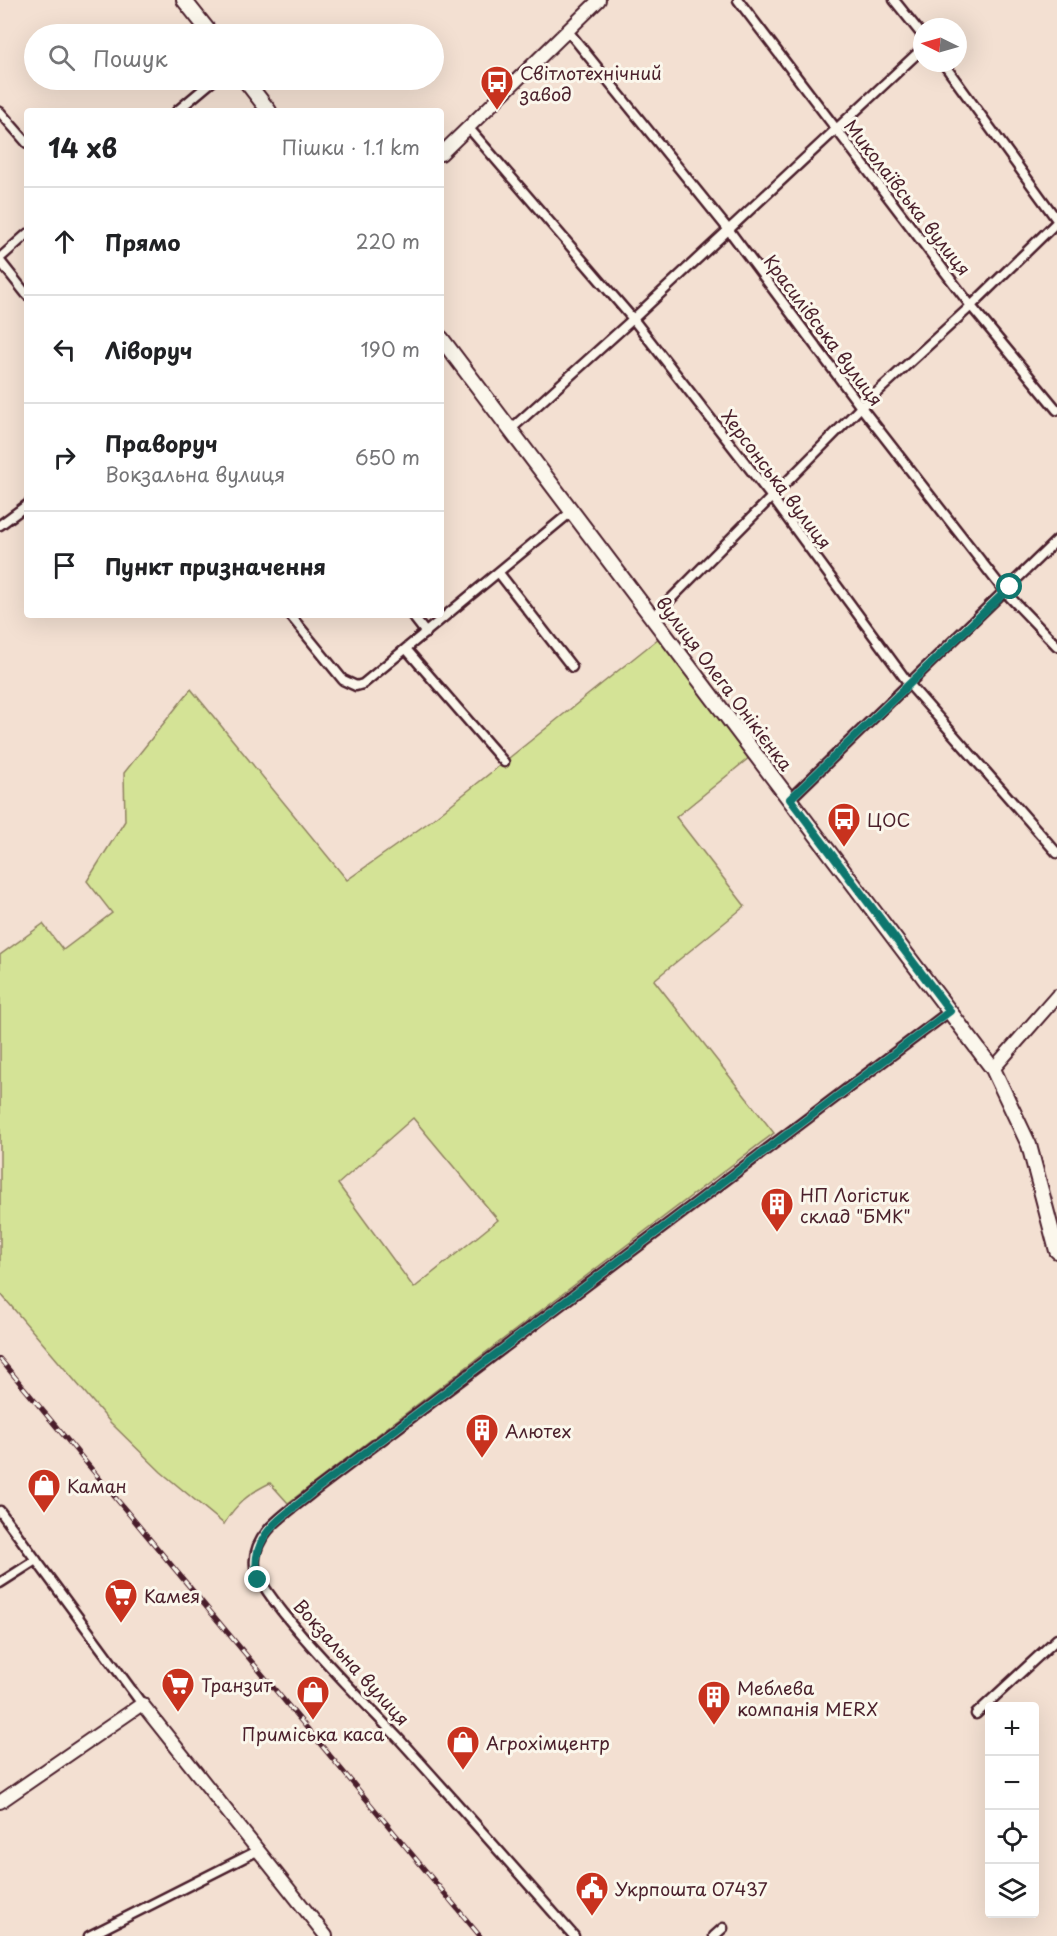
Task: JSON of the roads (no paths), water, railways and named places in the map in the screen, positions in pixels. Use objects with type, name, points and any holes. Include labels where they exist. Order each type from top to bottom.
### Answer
[{"type":"main road","points":[[184,0],[203,24]]},
{"type":"main road","points":[[253,90],[267,108]]},
{"type":"main road","name":"вулиця Олега Онікієнка","points":[[444,342],[993,1069],[1029,1145],[1057,1251]]},
{"type":"street","points":[[444,151],[599,0]]},
{"type":"street","name":"Миколаївська вулиця","points":[[738,0],[971,306],[1057,410]]},
{"type":"street","points":[[894,0],[913,24]]},
{"type":"street","name":"Красилівська вулиця","points":[[568,30],[728,229],[861,407],[1005,592],[1057,646]]},
{"type":"street","points":[[510,430],[633,319],[913,57]]},
{"type":"street","points":[[652,618],[861,407],[971,306],[1057,221],[949,72]]},
{"type":"street","points":[[181,108],[202,90]]},
{"type":"street","points":[[0,112],[24,140]]},
{"type":"street","name":"Херсонська вулиця","points":[[468,127],[633,319],[771,496],[909,684],[1057,853]]},
{"type":"street","points":[[24,237],[0,259],[24,291]]},
{"type":"street","points":[[0,525],[24,507]]},
{"type":"street","points":[[292,618],[343,680],[356,686],[370,680],[571,512]]},
{"type":"street","points":[[790,799],[1057,540]]},
{"type":"street","points":[[499,573],[572,667]]},
{"type":"street","points":[[414,618],[426,633]]},
{"type":"street","points":[[407,650],[504,762]]},
{"type":"street","points":[[993,1069],[1057,996]]},
{"type":"street","name":"Вокзальна вулиця","points":[[574,1936],[420,1762],[315,1649],[258,1580],[254,1564],[258,1546],[263,1535],[314,1491],[950,1011]]},
{"type":"street","points":[[0,1511],[142,1704],[326,1936]]},
{"type":"street","points":[[0,1583],[36,1560]]},
{"type":"street","points":[[976,1713],[1057,1639]]},
{"type":"street","points":[[0,1802],[142,1704]]},
{"type":"street","points":[[89,1936],[257,1851]]},
{"type":"street","points":[[714,1936],[723,1928]]},
{"type":"railway","points":[[0,1359],[480,1936]]},
{"type":"place","name":"Світлотехнічний завод","points":[[497,111]]},
{"type":"place","name":"ЦОС","points":[[844,848]]},
{"type":"place","name":"НП Логістик склад \"БМК\"","points":[[777,1233]]},
{"type":"place","name":"Алютех","points":[[482,1459]]},
{"type":"place","name":"Каман","points":[[44,1514]]},
{"type":"place","name":"Камея","points":[[121,1624]]},
{"type":"place","name":"Транзит","points":[[178,1713]]},
{"type":"place","name":"Приміська каса","points":[[313,1721]]},
{"type":"place","name":"Меблева компанія MERX","points":[[714,1726]]},
{"type":"place","name":"Агрохімцентр","points":[[463,1771]]},
{"type":"place","name":"Укрпошта 07437","points":[[592,1917]]}]
